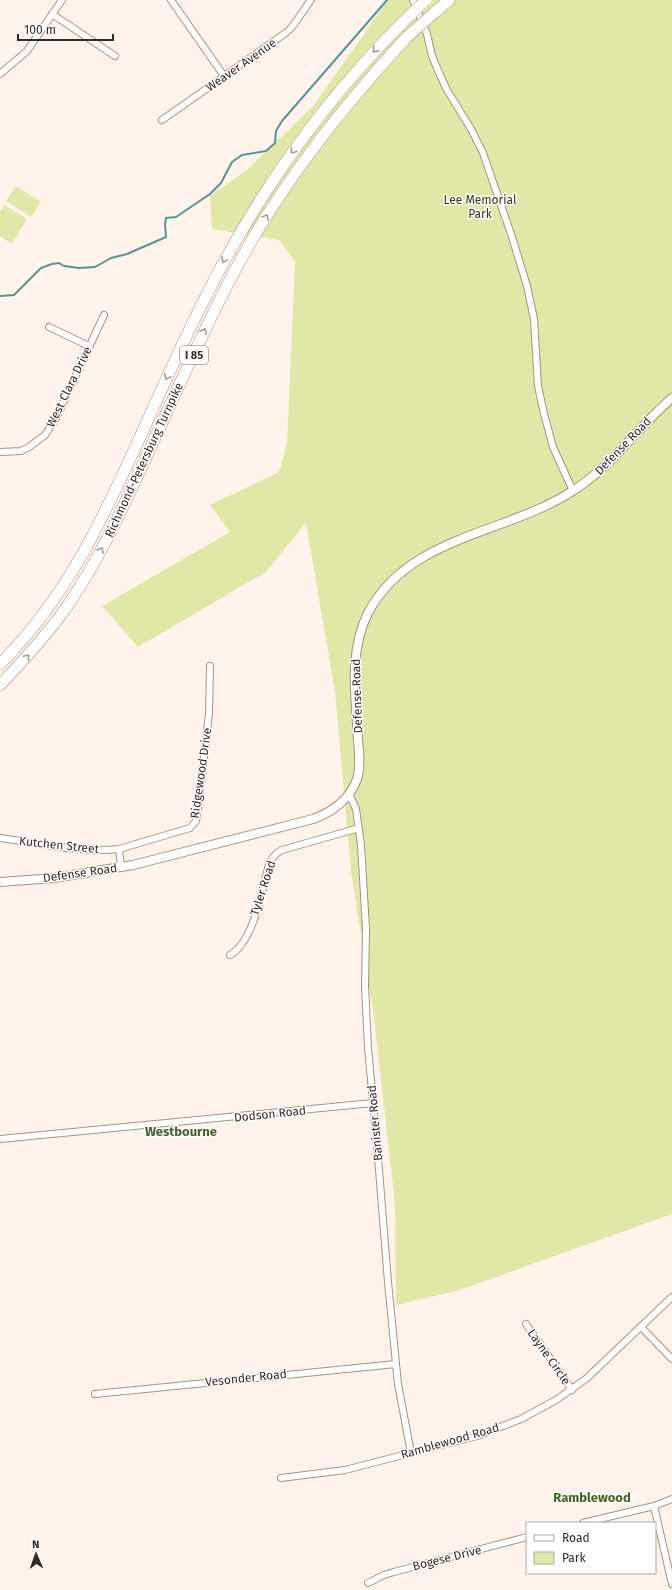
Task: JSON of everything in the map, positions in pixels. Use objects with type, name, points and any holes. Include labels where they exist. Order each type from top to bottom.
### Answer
[{"type":"highway","name":"Richmond-Petersburg Turnpike","points":[[0,664],[62,590],[93,537],[204,299],[250,215],[274,177],[323,112],[377,48],[426,0]]},
{"type":"highway","name":"Richmond-Petersburg Turnpike","points":[[0,685],[24,660],[67,607],[102,549],[215,310],[246,249],[276,200],[343,109],[407,37],[449,0]]},
{"type":"street","points":[[0,74],[27,51],[62,0]]},
{"type":"street","points":[[170,0],[224,76]]},
{"type":"street","name":"Weaver Avenue","points":[[162,120],[287,32],[311,0]]},
{"type":"street","points":[[413,0],[427,34],[432,56],[440,75],[447,90],[471,128],[483,153],[512,237],[523,273],[534,319],[538,386],[544,414],[553,447],[573,491]]},
{"type":"street","points":[[52,14],[115,56]]},
{"type":"street","name":"West Clara Drive","points":[[0,452],[21,451],[29,448],[45,435],[56,418],[104,315]]},
{"type":"street","points":[[49,327],[89,346]]},
{"type":"street","name":"Defense Road","points":[[0,882],[54,878],[121,867],[206,848],[313,819],[331,811],[349,794],[357,779],[360,763],[354,676],[355,656],[363,625],[378,597],[395,577],[421,559],[458,540],[540,508],[573,491],[603,468],[644,423],[672,398]]},
{"type":"street","name":"Ridgewood Drive","points":[[119,849],[188,829],[196,821],[209,714],[210,666]]},
{"type":"street","name":"Banister Road","points":[[349,794],[356,809],[359,828],[366,928],[366,1012],[368,1048],[388,1282],[396,1364],[404,1419],[411,1453]]},
{"type":"street","name":"Tyler Road","points":[[230,955],[239,949],[244,942],[258,907],[272,856],[282,850],[359,828]]},
{"type":"street","name":"Kutchen Street","points":[[0,838],[98,850],[119,849]]},
{"type":"street","points":[[119,849],[121,867]]},
{"type":"street","name":"Dodson Road","points":[[0,1139],[373,1103]]},
{"type":"street","name":"Ramblewood Road","points":[[281,1478],[345,1470],[470,1438],[499,1428],[539,1410],[572,1390],[604,1363],[672,1297]]},
{"type":"street","name":"Layne Circle","points":[[526,1324],[572,1390]]},
{"type":"street","points":[[641,1327],[672,1359]]},
{"type":"street","name":"Vesonder Road","points":[[95,1394],[396,1364]]},
{"type":"street","points":[[587,1522],[654,1506],[672,1499]]},
{"type":"street","points":[[654,1506],[672,1584]]},
{"type":"street","name":"Bogese Drive","points":[[368,1583],[394,1572],[526,1538]]},
{"type":"green space","name":"Lee Memorial Park","points":[[388,0],[672,0],[672,1214],[457,1291],[396,1305],[395,1205],[374,1017],[351,871],[335,692],[306,523],[266,572],[138,647],[102,606],[230,532],[210,505],[279,472],[287,443],[295,262],[279,240],[212,229],[210,196],[247,170],[314,105]]},
{"type":"green space","points":[[16,186],[41,202],[31,217],[6,201]]},
{"type":"green space","points":[[4,205],[27,219],[12,244],[0,236],[0,212]]},
{"type":"waterway","points":[[0,296],[14,295],[41,268],[52,264],[59,263],[64,266],[79,268],[95,267],[111,258],[127,254],[166,237],[166,218],[176,217],[210,194],[221,183],[232,162],[242,155],[266,151],[275,143],[276,131],[282,121],[387,0]]},
{"type":"district","name":"Westbourne","points":[[181,1131]]},
{"type":"district","name":"Ramblewood","points":[[592,1497]]}]
